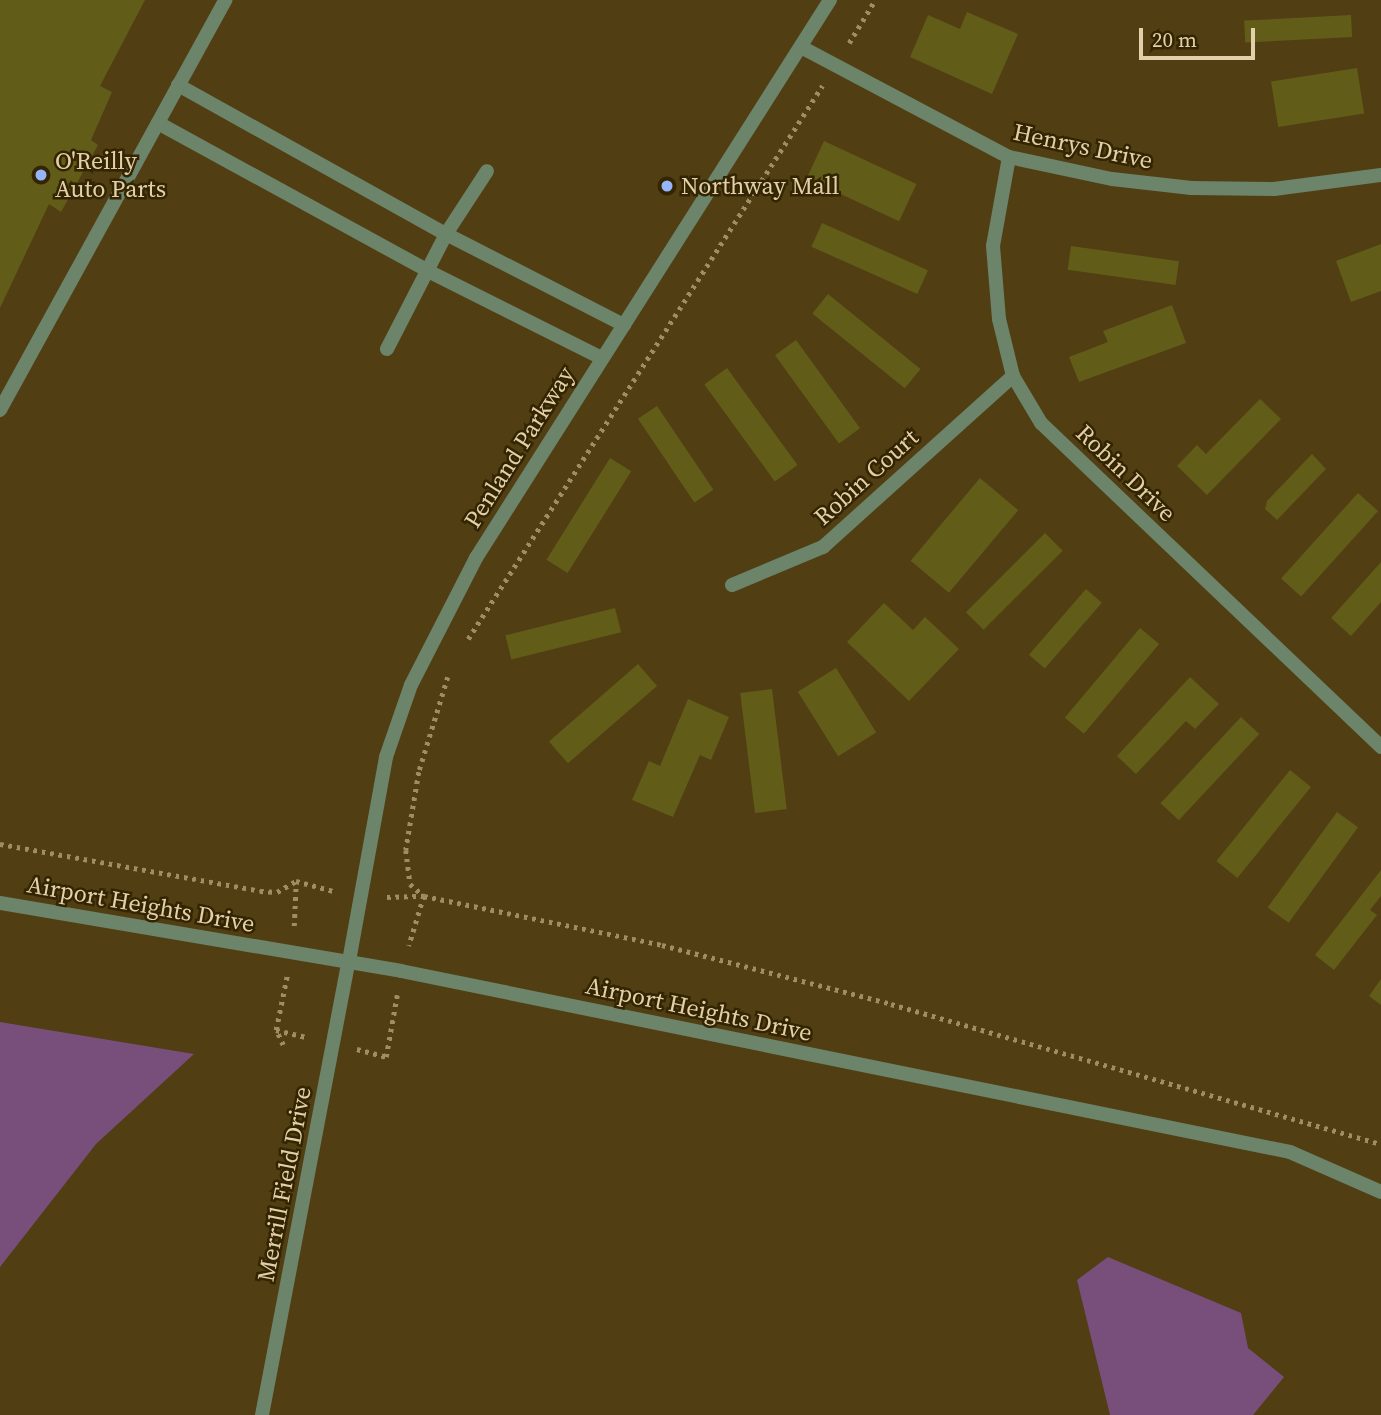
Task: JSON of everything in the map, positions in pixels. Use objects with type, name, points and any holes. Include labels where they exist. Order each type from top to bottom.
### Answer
[{"type":"street","points":[[0,410],[225,0]]},
{"type":"street","name":"Penland Parkway","points":[[349,961],[386,757],[411,685],[475,558],[830,0]]},
{"type":"street","name":"Henrys Drive","points":[[801,47],[1009,157],[1112,179],[1191,188],[1274,189],[1381,175]]},
{"type":"street","points":[[178,85],[446,234],[624,325]]},
{"type":"street","points":[[158,123],[426,271],[602,358]]},
{"type":"street","name":"Robin Drive","points":[[1009,157],[993,246],[999,319],[1013,376],[1041,423],[1381,747]]},
{"type":"street","points":[[387,349],[446,234],[487,170]]},
{"type":"street","name":"Robin Court","points":[[732,584],[823,547],[1013,376]]},
{"type":"street","name":"Airport Heights Drive","points":[[0,904],[349,961],[1290,1152],[1381,1192]]},
{"type":"street","name":"Merrill Field Drive","points":[[262,1415],[349,961]]},
{"type":"path","points":[[862,23],[875,0]]},
{"type":"path","points":[[461,650],[812,102]]},
{"type":"path","points":[[451,671],[419,772],[406,850],[410,884],[424,896],[662,945],[878,1001],[1381,1144]]},
{"type":"path","points":[[0,844],[260,891],[276,892],[296,881]]},
{"type":"shaded area","points":[[0,1022],[194,1054],[96,1144],[0,1267]]},
{"type":"shaded area","points":[[1108,1257],[1241,1313],[1248,1348],[1284,1377],[1253,1415],[1110,1415],[1077,1280]]},
{"type":"building","name":"O'Reilly Auto Parts","points":[[0,0],[145,0],[100,86],[112,92],[91,140],[98,145],[61,212],[49,204],[0,308]]},
{"type":"building","points":[[967,12],[1018,34],[992,94],[910,57],[928,15],[960,29]]},
{"type":"building","points":[[1351,15],[1352,37],[1245,43],[1244,21]]},
{"type":"building","points":[[1357,68],[1364,113],[1278,127],[1271,82]]},
{"type":"building","points":[[824,141],[916,184],[899,221],[807,178]]},
{"type":"building","points":[[822,223],[928,270],[917,294],[811,247]]},
{"type":"building","points":[[1381,244],[1381,291],[1351,302],[1336,261]]},
{"type":"building","points":[[1071,246],[1179,261],[1176,285],[1068,270]]},
{"type":"building","points":[[828,294],[920,369],[905,388],[812,313]]},
{"type":"building","points":[[1172,305],[1186,343],[1079,382],[1069,357],[1108,342],[1103,331]]},
{"type":"building","points":[[796,340],[860,428],[839,443],[775,355]]},
{"type":"building","points":[[727,368],[798,465],[775,482],[704,384]]},
{"type":"building","points":[[1260,399],[1281,419],[1207,495],[1177,466],[1197,445],[1206,454]]},
{"type":"building","points":[[657,406],[713,490],[694,503],[638,419]]},
{"type":"building","points":[[1312,454],[1326,469],[1277,520],[1265,509],[1267,501]]},
{"type":"building","points":[[610,458],[631,471],[568,573],[546,560]]},
{"type":"building","points":[[980,478],[1018,510],[949,593],[911,561]]},
{"type":"building","points":[[1358,493],[1378,511],[1301,597],[1281,578]]},
{"type":"building","points":[[1045,533],[1063,551],[983,630],[966,612]]},
{"type":"building","points":[[1381,562],[1381,602],[1351,636],[1331,618]]},
{"type":"building","points":[[1086,589],[1102,603],[1045,668],[1029,655]]},
{"type":"building","points":[[884,603],[913,630],[925,617],[959,649],[909,701],[847,642]]},
{"type":"building","points":[[615,608],[621,632],[511,660],[505,635]]},
{"type":"building","points":[[1140,628],[1159,644],[1084,734],[1065,718]]},
{"type":"building","points":[[638,664],[657,686],[568,763],[549,741]]},
{"type":"building","points":[[836,668],[876,732],[838,756],[798,692]]},
{"type":"building","points":[[1190,677],[1219,704],[1195,729],[1186,721],[1136,774],[1117,756]]},
{"type":"building","points":[[772,689],[787,809],[755,813],[740,693]]},
{"type":"building","points":[[688,699],[729,717],[711,760],[700,755],[673,817],[632,800],[649,761],[660,766]]},
{"type":"building","points":[[1241,717],[1259,734],[1179,820],[1161,803]]},
{"type":"building","points":[[1290,770],[1311,787],[1237,878],[1216,861]]},
{"type":"building","points":[[1337,812],[1358,827],[1289,923],[1268,907]]},
{"type":"building","points":[[1381,870],[1381,896],[1370,910],[1377,915],[1334,970],[1315,955]]},
{"type":"building","points":[[1381,979],[1381,1005],[1369,996]]},
{"type":"place","name":"O'Reilly Auto Parts","points":[[41,175]]},
{"type":"place","name":"Northway Mall","points":[[667,186]]}]
